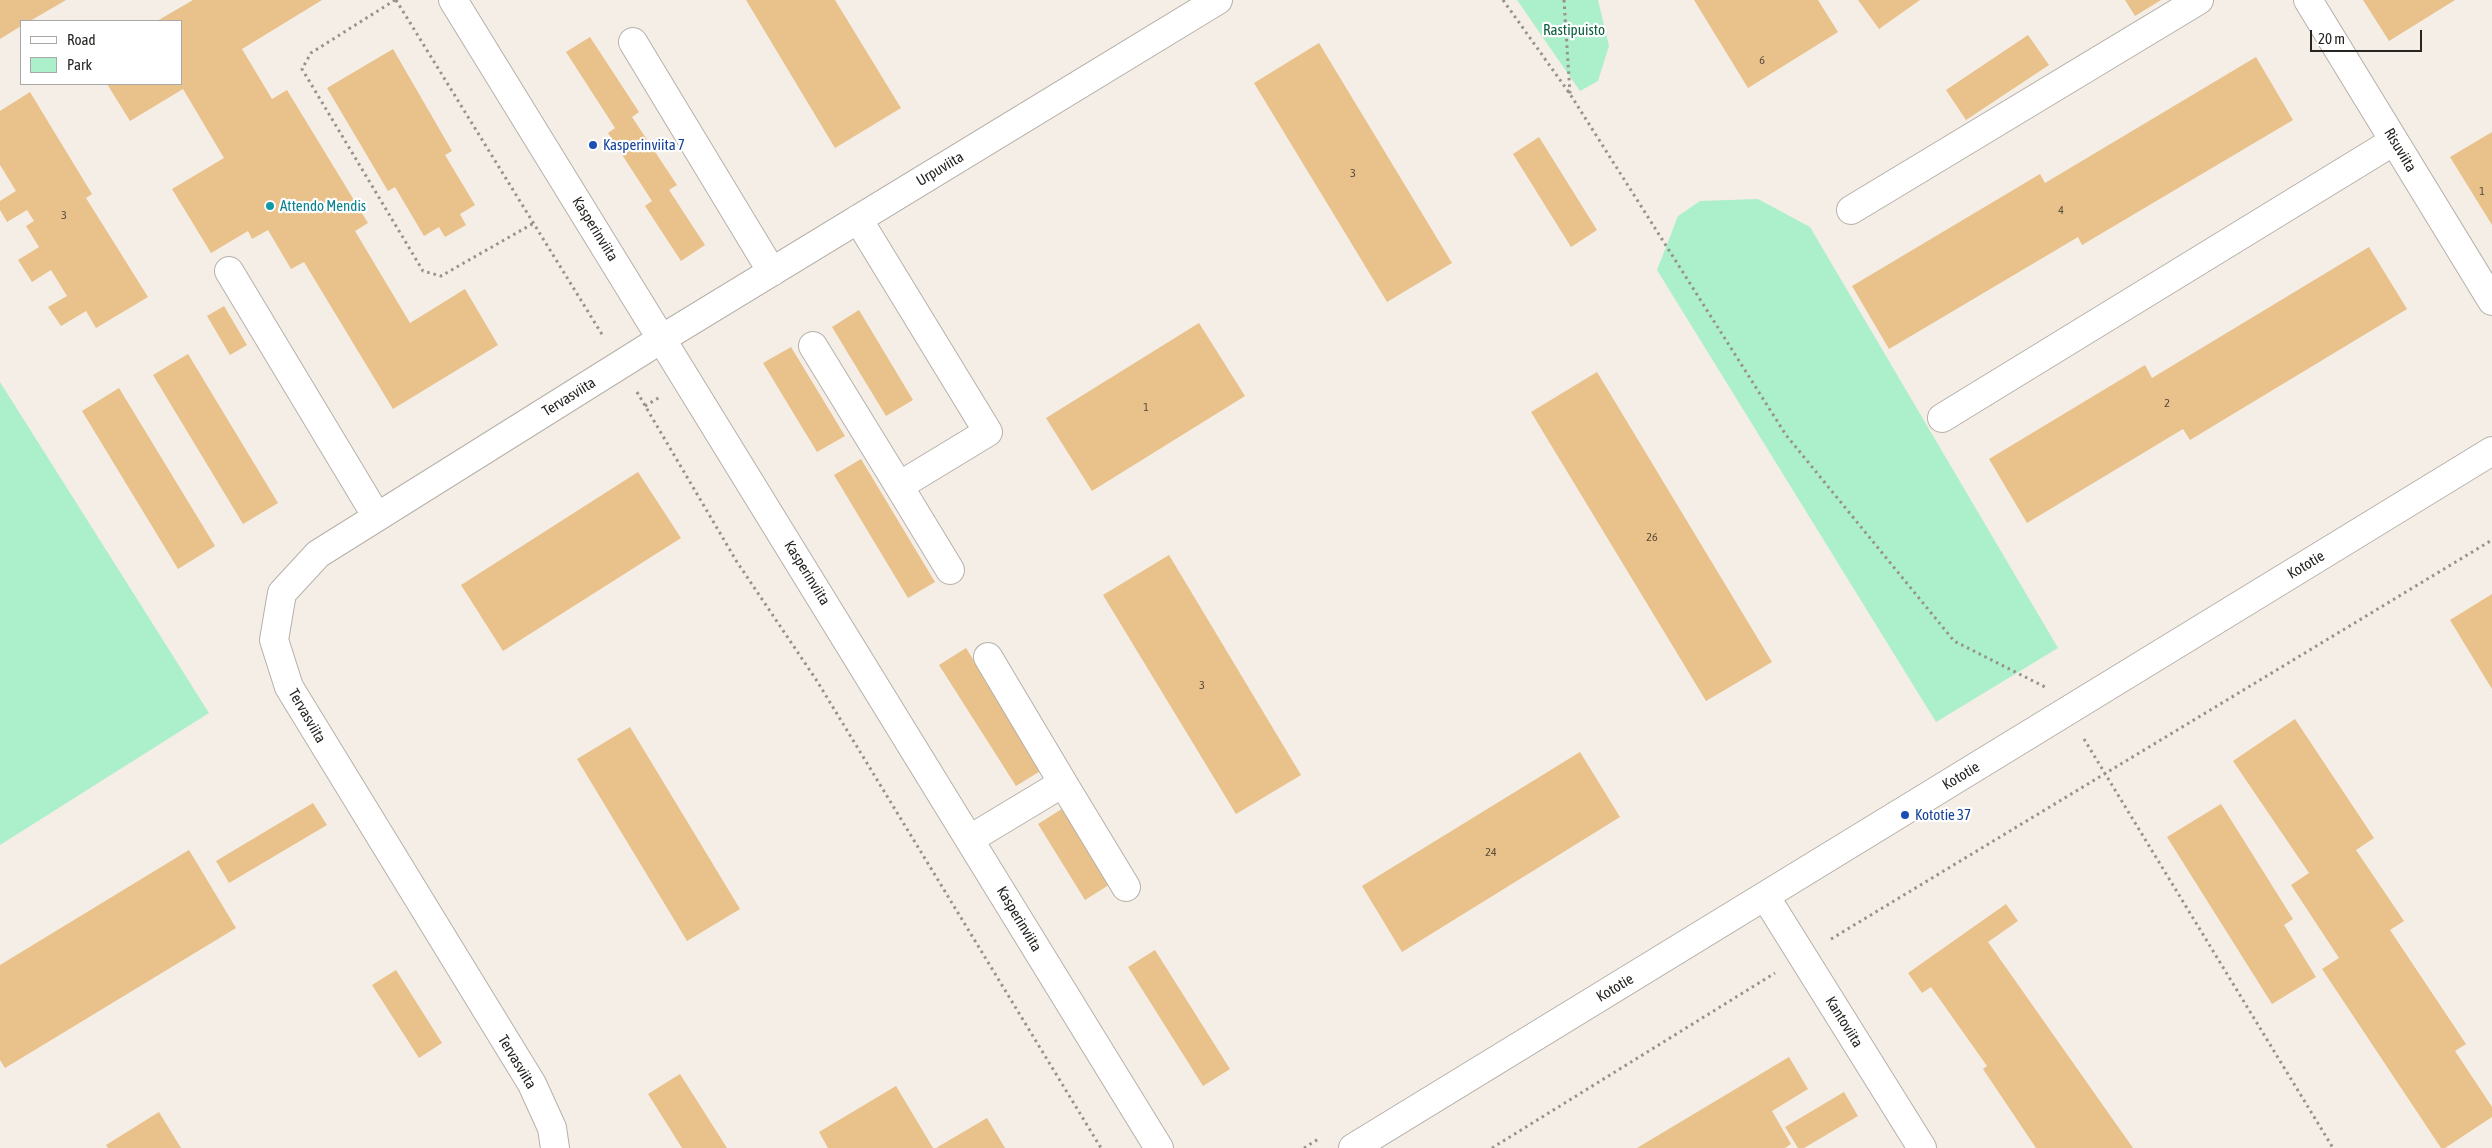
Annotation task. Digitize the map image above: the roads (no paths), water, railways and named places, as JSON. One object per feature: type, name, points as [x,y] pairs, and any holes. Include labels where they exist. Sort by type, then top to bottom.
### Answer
[{"type":"street","name":"Kasperinviita","points":[[453,0],[663,338],[1159,1148]]},
{"type":"street","name":"Urpuviita","points":[[663,338],[1218,0]]},
{"type":"street","points":[[1850,210],[2199,0]]},
{"type":"street","name":"Risuviita","points":[[2308,0],[2492,300]]},
{"type":"street","points":[[633,42],[772,272]]},
{"type":"street","points":[[1942,418],[2394,141]]},
{"type":"street","points":[[858,219],[988,432],[899,486]]},
{"type":"street","points":[[229,271],[377,517]]},
{"type":"street","name":"Tervasviita","points":[[555,1148],[552,1128],[532,1084],[289,687],[274,640],[282,593],[318,554],[663,338]]},
{"type":"street","points":[[813,346],[950,570]]},
{"type":"street","name":"Kototie","points":[[1353,1148],[2492,452]]},
{"type":"street","points":[[988,657],[1126,887]]},
{"type":"street","points":[[970,839],[1064,783]]},
{"type":"street","name":"Kantoviita","points":[[1765,896],[1804,955],[1922,1148]]},
{"type":"place","name":"Kasperinviita 7","points":[[593,145]]},
{"type":"place","name":"Attendo Mendis","points":[[270,206]]},
{"type":"place","name":"Kototie 37","points":[[1905,815]]},
{"type":"park label","name":"Rastipuisto","points":[[1574,30]]}]
